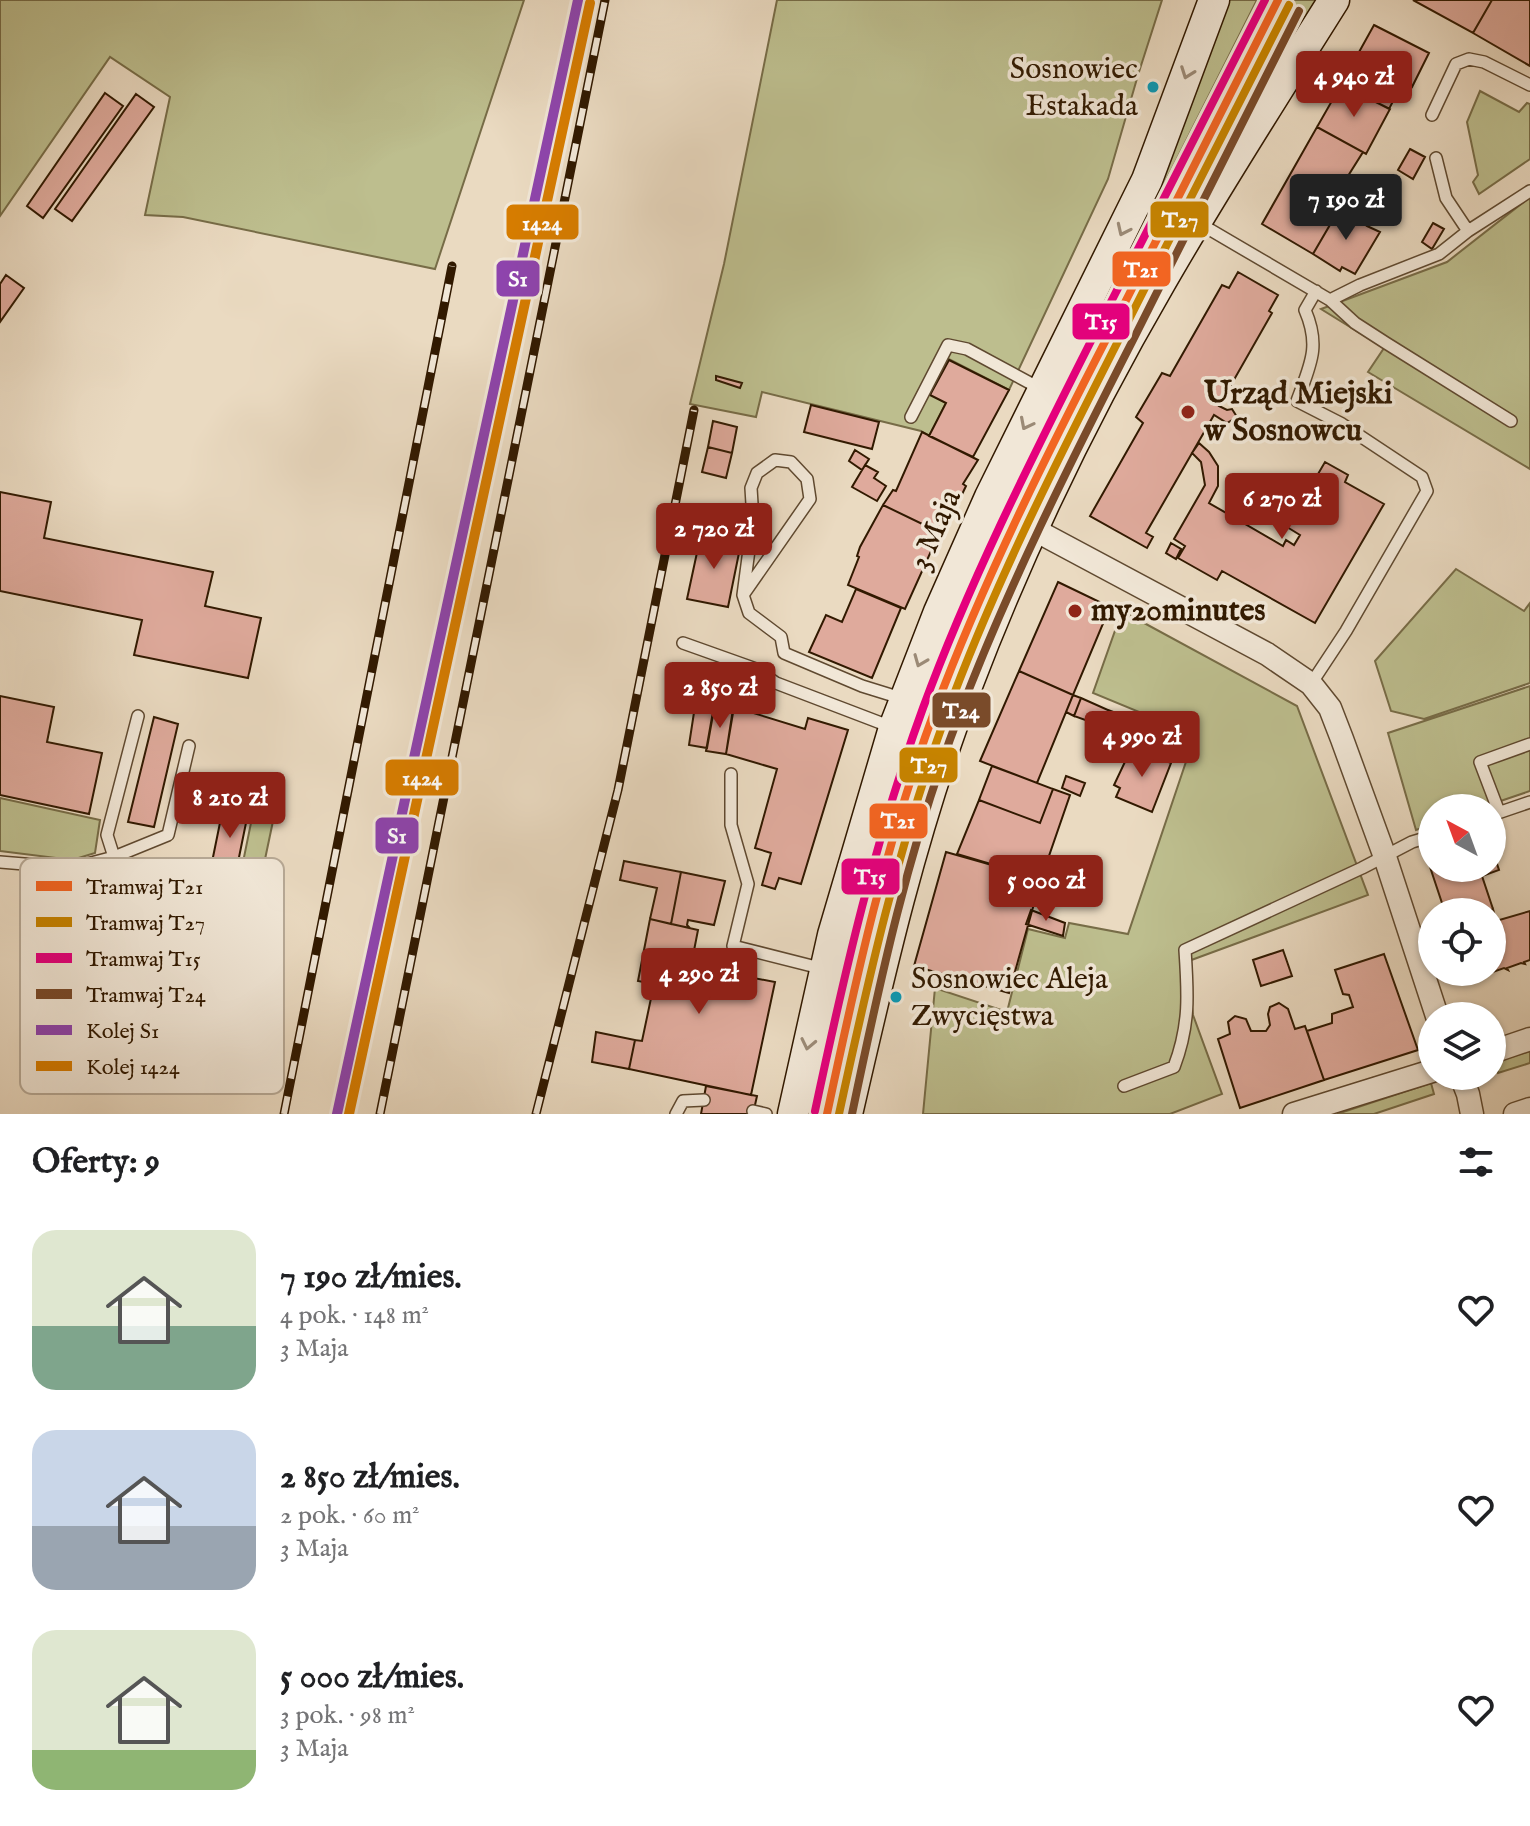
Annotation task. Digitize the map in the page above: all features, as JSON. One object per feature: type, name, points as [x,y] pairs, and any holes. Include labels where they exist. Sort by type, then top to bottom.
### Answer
[{"type":"main road","name":"3 Maja","points":[[793,1114],[824,969],[862,829],[894,728],[939,612],[990,497],[1147,180],[1214,0]]},
{"type":"main road","points":[[847,1114],[910,853],[965,690],[1033,529],[1119,357],[1197,222],[1334,0]]},
{"type":"street","points":[[1033,529],[1267,654],[1311,684],[1330,708],[1385,857],[1432,1002]]},
{"type":"street","points":[[1506,1047],[1530,1039]]},
{"type":"street","points":[[1294,1114],[1418,1075]]},
{"type":"street","points":[[1466,1090],[1472,1114]]},
{"type":"street","points":[[1515,1114],[1530,1109]]},
{"type":"lane","points":[[1432,115],[1456,64],[1469,59],[1484,62],[1530,85]]},
{"type":"lane","points":[[1436,158],[1446,198],[1468,231]]},
{"type":"lane","points":[[1330,300],[1439,254],[1468,231],[1530,191]]},
{"type":"lane","points":[[1197,222],[1316,291],[1355,323],[1511,421]]},
{"type":"lane","points":[[1311,684],[1346,631],[1427,491],[1422,477],[1342,424],[1297,401],[1313,356],[1314,330],[1305,310],[1316,291]]},
{"type":"lane","points":[[911,417],[948,345],[967,349],[1043,390]]},
{"type":"lane","points":[[743,595],[810,499],[807,479],[791,462],[775,460],[757,473],[751,488],[753,520],[743,595],[749,613],[781,637],[784,653],[862,686],[905,700]]},
{"type":"lane","points":[[683,643],[756,669],[776,683],[894,728]]},
{"type":"lane","points":[[114,857],[107,835],[138,716]]},
{"type":"lane","points":[[1490,794],[1480,762],[1530,744]]},
{"type":"lane","points":[[110,858],[168,835],[189,746]]},
{"type":"lane","points":[[731,774],[731,825],[748,884],[733,946],[824,969]]},
{"type":"lane","points":[[1506,810],[1530,802]]},
{"type":"lane","points":[[1124,1086],[1174,1067],[1183,1042],[1189,1002],[1185,950],[1418,842]]},
{"type":"lane","points":[[0,862],[20,864]]},
{"type":"lane","points":[[676,1114],[683,1101],[704,1100]]},
{"type":"lane","points":[[753,1111],[766,1114]]},
{"type":"green space","points":[[0,0],[524,0],[435,269],[183,217],[145,215],[170,97],[110,57],[0,216]]},
{"type":"green space","points":[[777,0],[1162,0],[1108,179],[1009,390],[949,359],[931,394],[946,403],[929,436],[921,431],[762,392],[756,417],[690,404],[724,264]]},
{"type":"green space","points":[[1229,0],[1257,0],[1139,234]]},
{"type":"green space","points":[[1284,0],[1317,0],[1151,263]]},
{"type":"green space","points":[[1480,91],[1519,112],[1527,103],[1530,104],[1530,159],[1479,194],[1473,182],[1478,175],[1467,122]]},
{"type":"green space","points":[[1530,197],[1530,469],[1368,372],[1384,348],[1321,309],[1447,262]]},
{"type":"green space","points":[[1456,569],[1524,611],[1530,603],[1530,683],[1424,719],[1391,711],[1375,661]]},
{"type":"green space","points":[[1122,611],[1297,706],[1368,895],[1186,962],[1193,1015],[1222,1094],[1170,1114],[923,1114],[935,988],[1007,1012],[1028,929],[1065,938],[1069,923],[1128,934],[1195,735],[1093,693]]},
{"type":"green space","points":[[1530,686],[1530,791],[1506,799],[1506,794],[1418,794],[1416,830],[1388,733]]},
{"type":"green space","points":[[265,797],[277,802],[265,858],[244,858],[252,818],[260,818]]},
{"type":"green space","points":[[0,798],[100,820],[95,853],[79,858],[56,858],[0,851]]},
{"type":"green space","points":[[1530,1051],[1530,1063],[1506,1070],[1506,1059]]},
{"type":"green space","points":[[1418,1087],[1418,1090],[1433,1090],[1434,1094],[1374,1114],[1337,1114]]},
{"type":"building","points":[[1413,0],[1492,0],[1473,33]]},
{"type":"building","points":[[1492,0],[1530,0],[1530,66],[1473,33]]},
{"type":"building","points":[[1374,25],[1429,53],[1412,87],[1403,82],[1389,109],[1345,86],[1343,81]]},
{"type":"building","points":[[1341,85],[1390,109],[1366,154],[1317,127]]},
{"type":"building","points":[[105,93],[123,106],[43,218],[27,206]]},
{"type":"building","points":[[136,94],[154,107],[72,221],[55,209]]},
{"type":"building","points":[[1317,127],[1363,152],[1331,203],[1331,207],[1338,211],[1313,254],[1262,224]]},
{"type":"building","points":[[1410,149],[1425,157],[1413,179],[1398,170]]},
{"type":"building","points":[[1341,206],[1380,232],[1355,274],[1342,267],[1340,271],[1313,254]]},
{"type":"building","points":[[1433,223],[1444,229],[1432,249],[1422,242]]},
{"type":"building","name":"Urząd Miejski w Sosnowcu","points":[[1238,272],[1278,295],[1269,311],[1272,313],[1219,406],[1232,409],[1237,417],[1227,423],[1214,415],[1146,533],[1153,537],[1147,548],[1090,516],[1143,423],[1136,417],[1162,373],[1170,376],[1222,285],[1229,288]]},
{"type":"building","points":[[6,275],[24,288],[0,322],[0,284]]},
{"type":"building","points":[[949,360],[1009,390],[973,457],[929,436],[946,403],[930,395]]},
{"type":"building","points":[[716,376],[742,383],[740,388],[716,380]]},
{"type":"building","points":[[811,405],[879,422],[872,449],[804,432]]},
{"type":"building","points":[[713,421],[737,427],[732,453],[708,447]]},
{"type":"building","points":[[922,432],[978,460],[963,484],[966,486],[943,534],[883,505],[893,490],[896,491]]},
{"type":"building","points":[[1199,443],[1218,466],[1218,486],[1209,503],[1283,546],[1286,540],[1294,545],[1300,535],[1287,527],[1325,462],[1348,475],[1345,482],[1384,504],[1315,623],[1222,571],[1217,580],[1178,558],[1185,546],[1174,539],[1205,485],[1201,462],[1192,453]]},
{"type":"building","points":[[708,447],[732,453],[726,478],[702,472]]},
{"type":"building","points":[[855,450],[869,459],[862,470],[849,461]]},
{"type":"building","points":[[865,465],[878,472],[874,478],[886,486],[877,501],[852,487]]},
{"type":"building","points":[[0,492],[51,502],[44,538],[213,572],[205,606],[261,618],[248,678],[134,655],[142,620],[0,591]]},
{"type":"building","points":[[883,505],[943,534],[935,550],[932,549],[905,609],[848,585],[860,547]]},
{"type":"building","points":[[701,534],[741,543],[728,607],[687,599]]},
{"type":"building","points":[[1171,543],[1181,549],[1176,559],[1166,553]]},
{"type":"building","points":[[1058,582],[1110,607],[1073,695],[1019,671]]},
{"type":"building","points":[[856,589],[901,608],[872,678],[809,652],[826,615],[842,622]]},
{"type":"building","points":[[1019,671],[1073,695],[1037,783],[980,761]]},
{"type":"building","points":[[1073,695],[1081,698],[1074,716],[1066,712]]},
{"type":"building","points":[[0,696],[54,707],[47,742],[102,753],[89,814],[0,795]]},
{"type":"building","points":[[1081,698],[1108,710],[1102,726],[1074,716]]},
{"type":"building","points":[[695,706],[714,709],[707,748],[689,745]]},
{"type":"building","points":[[714,706],[733,709],[726,754],[706,751]]},
{"type":"building","points":[[734,707],[805,729],[808,718],[848,730],[801,884],[779,878],[775,889],[762,885],[771,853],[755,848],[777,769],[726,754]]},
{"type":"building","points":[[1108,710],[1127,717],[1121,734],[1102,726]]},
{"type":"building","points":[[154,717],[178,724],[154,827],[128,822]]},
{"type":"building","points":[[1132,747],[1171,763],[1152,812],[1116,797],[1120,788],[1114,785]]},
{"type":"building","points":[[992,766],[1053,789],[1040,823],[979,800]]},
{"type":"building","points":[[1066,776],[1085,783],[1080,796],[1062,788]]},
{"type":"building","points":[[1053,789],[1070,795],[1041,879],[957,854],[979,800],[1040,823]]},
{"type":"building","points":[[223,808],[248,813],[239,858],[213,858]]},
{"type":"building","points":[[946,852],[1041,879],[1009,993],[914,966]]},
{"type":"building","points":[[624,861],[681,872],[671,924],[650,919],[657,888],[620,880]]},
{"type":"building","points":[[681,872],[725,881],[714,925],[688,920],[690,928],[671,924]]},
{"type":"building","points":[[1435,882],[1484,882],[1489,898],[1440,898]]},
{"type":"building","points":[[1031,910],[1065,923],[1063,936],[1026,924]]},
{"type":"building","points":[[1530,911],[1530,960],[1508,970],[1506,918]]},
{"type":"building","points":[[650,919],[698,930],[691,966],[775,982],[751,1095],[629,1069],[635,1040],[642,1041],[654,984],[638,981]]},
{"type":"building","points":[[1283,950],[1292,976],[1261,986],[1253,960]]},
{"type":"building","points":[[1384,954],[1418,1050],[1324,1080],[1307,1031],[1332,1023],[1332,1014],[1353,1007],[1349,995],[1343,994],[1335,970]]},
{"type":"building","points":[[1279,1003],[1288,1009],[1295,1029],[1305,1026],[1324,1080],[1240,1108],[1218,1039],[1230,1034],[1228,1022],[1235,1016],[1246,1019],[1251,1031],[1266,1031],[1270,1025],[1270,1007]]},
{"type":"building","points":[[596,1032],[635,1040],[629,1069],[592,1062]]},
{"type":"building","points":[[706,1086],[757,1096],[753,1114],[701,1114]]},
{"type":"railway","points":[[380,1114],[605,0]]},
{"type":"railway","points":[[284,1114],[452,266]]},
{"type":"railway","points":[[536,1114],[618,790],[694,410]]},
{"type":"tram line","name":"T15","points":[[815,1111],[875,857],[906,757],[941,661],[1022,479],[1265,0]]},
{"type":"tram line","name":"T21","points":[[827,1114],[887,860],[917,759],[954,661],[1040,470],[1278,0]]},
{"type":"tram line","name":"T27","points":[[839,1114],[898,865],[928,767],[963,672],[1042,493],[1289,5]]},
{"type":"tram line","name":"T24","points":[[852,1114],[910,864],[941,766],[977,669],[1063,479],[1299,11]]},
{"type":"rail line","name":"S1","points":[[337,1114],[578,0]]},
{"type":"rail line","name":"1424","points":[[349,1114],[590,3]]},
{"type":"place","name":"Sosnowiec Estakada","points":[[1153,87]]},
{"type":"place","name":"Urząd Miejski w Sosnowcu","points":[[1188,412]]},
{"type":"place","name":"my20minutes","points":[[1075,611]]},
{"type":"place","name":"Sosnowiec Aleja Zwycięstwa","points":[[896,997]]}]
